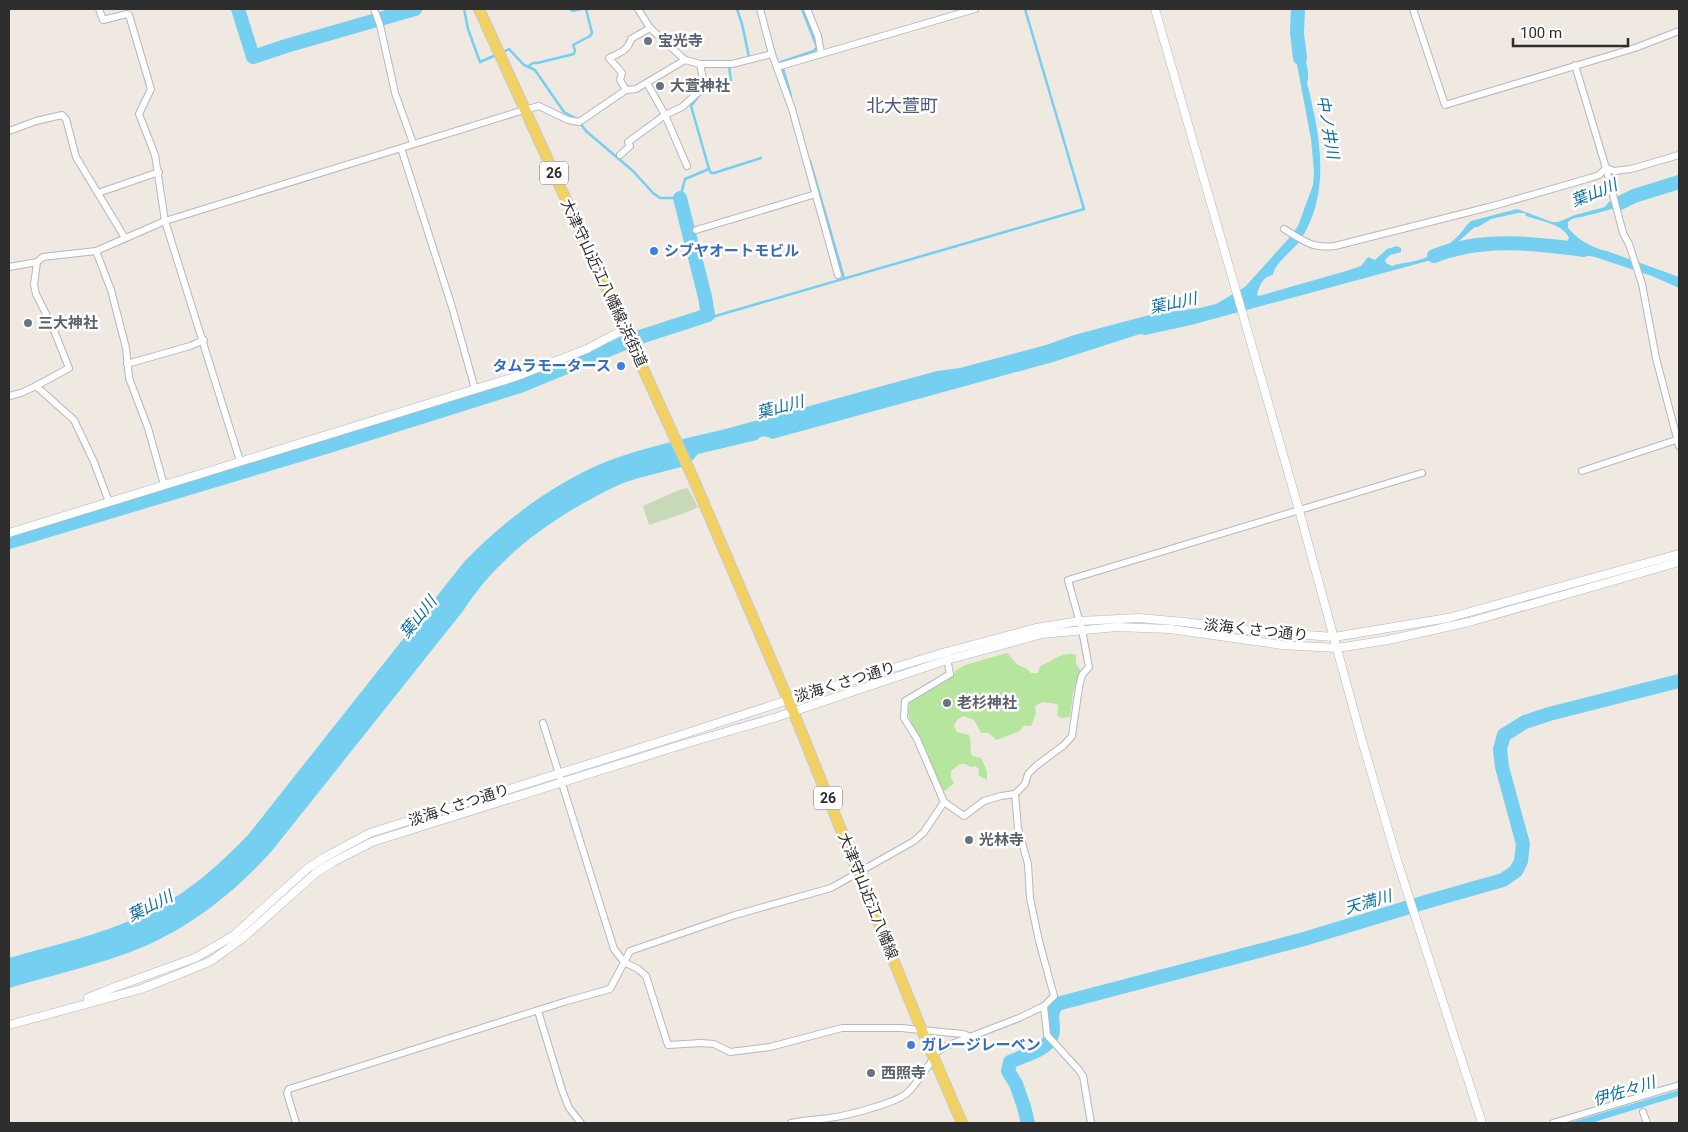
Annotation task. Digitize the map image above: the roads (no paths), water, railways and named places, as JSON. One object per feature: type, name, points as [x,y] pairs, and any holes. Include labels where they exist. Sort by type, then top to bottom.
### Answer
[{"type":"main road","name":"大津守山近江八幡線;浜街道","points":[[479,9],[691,475]]},
{"type":"main road","name":"大津守山近江八幡線","points":[[691,475],[793,711],[922,1030],[962,1123]]},
{"type":"street","points":[[99,9],[102,20],[129,15],[151,90],[139,114],[155,155],[166,220],[240,461]]},
{"type":"street","points":[[374,9],[380,25],[395,93],[413,143]]},
{"type":"street","points":[[638,9],[650,28],[685,60],[700,64],[732,64],[772,54]]},
{"type":"street","points":[[760,9],[772,54],[780,66],[838,275]]},
{"type":"street","points":[[807,9],[818,36],[821,53]]},
{"type":"street","points":[[780,66],[975,9]]},
{"type":"street","points":[[1155,9],[1299,510],[1363,744],[1412,910],[1482,1123]]},
{"type":"street","points":[[1413,9],[1444,105],[1635,48],[1679,31]]},
{"type":"street","points":[[626,90],[620,80],[622,73],[609,58],[626,49],[631,39],[650,28]]},
{"type":"street","points":[[9,267],[37,262],[44,257],[96,251],[166,220],[524,110],[540,106],[568,120],[578,122],[626,90],[636,89],[685,60]]},
{"type":"street","points":[[620,155],[630,146],[628,142],[665,115],[682,107],[702,89],[704,84],[700,64]]},
{"type":"street","points":[[1575,65],[1606,168],[1623,233],[1630,247],[1642,284],[1656,358],[1679,441],[1582,471]]},
{"type":"street","points":[[647,83],[665,115],[687,166]]},
{"type":"street","points":[[9,131],[36,121],[62,115],[69,127],[76,157],[125,238]]},
{"type":"street","points":[[401,148],[441,271],[475,389]]},
{"type":"street","points":[[1606,168],[1614,171],[1631,168],[1679,154]]},
{"type":"street","points":[[1284,229],[1306,243],[1321,247],[1335,246],[1493,206],[1599,175],[1606,168]]},
{"type":"street","points":[[98,193],[159,172]]},
{"type":"street","points":[[696,230],[816,194]]},
{"type":"street","points":[[96,251],[111,290],[126,348],[129,378],[148,428],[164,485]]},
{"type":"street","points":[[9,396],[36,386],[69,368],[53,328],[36,294],[34,286],[37,262]]},
{"type":"street","points":[[9,533],[514,377],[587,349],[629,337]]},
{"type":"street","points":[[127,364],[190,346],[204,340]]},
{"type":"street","points":[[36,386],[74,420],[94,462],[109,502]]},
{"type":"street","points":[[946,652],[950,674],[906,701],[904,718],[917,738],[944,802],[964,816],[984,801],[1015,794],[1025,784],[1028,774],[1064,745],[1072,736],[1079,687],[1082,675],[1089,667],[1080,621],[1068,580],[1422,473]]},
{"type":"street","name":"淡海くさつ通り","points":[[66,1008],[115,986],[195,958],[233,936],[308,868],[370,833],[788,700],[946,652],[1036,628],[1080,621],[1139,618],[1254,631],[1334,637],[1448,618],[1679,554]]},
{"type":"street","name":"淡海くさつ通り","points":[[9,1025],[141,988],[211,961],[243,938],[317,872],[335,860],[372,842],[793,711],[947,660],[1042,634],[1117,627],[1170,629],[1282,645],[1337,648],[1388,640],[1469,622],[1679,562]]},
{"type":"street","points":[[543,723],[614,950],[624,962],[638,969],[646,976],[668,1045],[701,1042],[714,1044],[730,1052],[770,1047],[842,1028],[922,1030],[963,1034],[971,1037]]},
{"type":"street","points":[[790,1123],[850,1114],[883,1104],[906,1094],[934,1056],[949,1045],[1019,1018],[1044,1006],[1054,996],[1030,898],[1028,864],[1018,828],[1015,794]]},
{"type":"street","points":[[296,1123],[287,1093],[288,1089],[610,989],[630,951],[735,915],[831,888],[914,841],[924,832],[944,802]]},
{"type":"street","points":[[1044,1006],[1048,1037],[1083,1076],[1091,1123]]},
{"type":"street","points":[[538,1011],[562,1090],[569,1108],[581,1123]]},
{"type":"street","points":[[1553,1123],[1679,1085]]},
{"type":"street","points":[[1643,1112],[1647,1123]]},
{"type":"water","points":[[1290,27],[1304,54],[1308,69],[1307,84],[1320,150],[1320,182],[1314,213],[1307,228],[1299,242],[1276,266],[1273,275],[1267,277],[1262,282],[1257,295],[1259,296],[1361,266],[1368,257],[1375,260],[1387,249],[1397,246],[1401,248],[1401,252],[1390,255],[1385,260],[1386,263],[1392,266],[1420,260],[1447,245],[1471,221],[1517,209],[1552,222],[1558,222],[1605,207],[1611,200],[1636,193],[1626,203],[1617,207],[1572,219],[1568,222],[1568,228],[1591,246],[1679,277],[1679,288],[1652,276],[1595,257],[1568,252],[1567,242],[1569,238],[1562,229],[1526,216],[1525,213],[1518,213],[1491,219],[1475,227],[1451,248],[1447,255],[1424,262],[1191,325],[1145,335],[1140,334],[1053,362],[776,438],[762,437],[757,440],[698,454],[689,464],[619,485],[558,518],[527,541],[499,566],[271,852],[221,899],[184,925],[144,947],[94,964],[9,988],[9,958],[83,937],[138,917],[180,894],[227,856],[248,835],[464,562],[494,533],[526,507],[561,484],[598,465],[650,447],[740,425],[937,371],[960,368],[1153,314],[1216,304],[1245,287],[1298,226],[1313,185],[1314,171],[1311,139]]},
{"type":"water","points":[[1679,1090],[1679,1096],[1591,1123],[1568,1123]]},
{"type":"waterway","points":[[238,9],[253,57],[415,9]]},
{"type":"waterway","points":[[464,9],[468,29],[480,62],[498,54]]},
{"type":"waterway","points":[[569,9],[573,11],[582,9]]},
{"type":"waterway","points":[[529,66],[533,63],[574,54],[573,45],[592,33],[586,9]]},
{"type":"waterway","points":[[737,9],[749,57]]},
{"type":"waterway","points":[[791,96],[781,62],[814,51],[817,47],[802,9]]},
{"type":"waterway","points":[[708,315],[712,317],[1084,209],[1025,9]]},
{"type":"waterway","name":"中ノ井川","points":[[1298,9],[1297,33],[1300,58]]},
{"type":"waterway","points":[[503,52],[509,49],[524,65],[535,70],[564,112],[577,119],[586,131],[633,171],[660,198],[680,198],[685,179],[709,169],[711,173],[714,173],[761,158]]},
{"type":"waterway","points":[[704,90],[731,81],[729,66]]},
{"type":"waterway","points":[[700,94],[691,106],[709,169]]},
{"type":"waterway","points":[[810,161],[844,278]]},
{"type":"waterway","name":"葉山川","points":[[1620,203],[1634,196],[1679,182]]},
{"type":"waterway","points":[[9,542],[329,446],[520,386],[637,338],[708,315],[680,198]]},
{"type":"waterway","name":"葉山川","points":[[1434,256],[1470,246],[1508,243],[1583,249]]},
{"type":"waterway","name":"天満川","points":[[1028,1123],[1016,1084],[1008,1071],[1010,1062],[1038,1050],[1049,1041],[1052,1035],[1053,1012],[1057,1004],[1304,939],[1503,880],[1516,871],[1521,861],[1523,844],[1502,767],[1500,749],[1504,735],[1525,722],[1549,714],[1679,681]]},
{"type":"place","name":"宝光寺","points":[[648,41]]},
{"type":"place","name":"大萱神社","points":[[660,86]]},
{"type":"place","name":"シブヤオートモビル","points":[[654,251]]},
{"type":"place","name":"三大神社","points":[[28,323]]},
{"type":"place","name":"タムラモータース","points":[[621,366]]},
{"type":"place","name":"老杉神社","points":[[947,703]]},
{"type":"place","name":"光林寺","points":[[969,840]]},
{"type":"place","name":"ガレージレーベン","points":[[911,1045]]},
{"type":"place","name":"西照寺","points":[[871,1073]]},
{"type":"district","name":"北大萱町","points":[[902,105]]},
{"type":"water label","name":"伊佐々川","points":[[1624,1091]]}]
